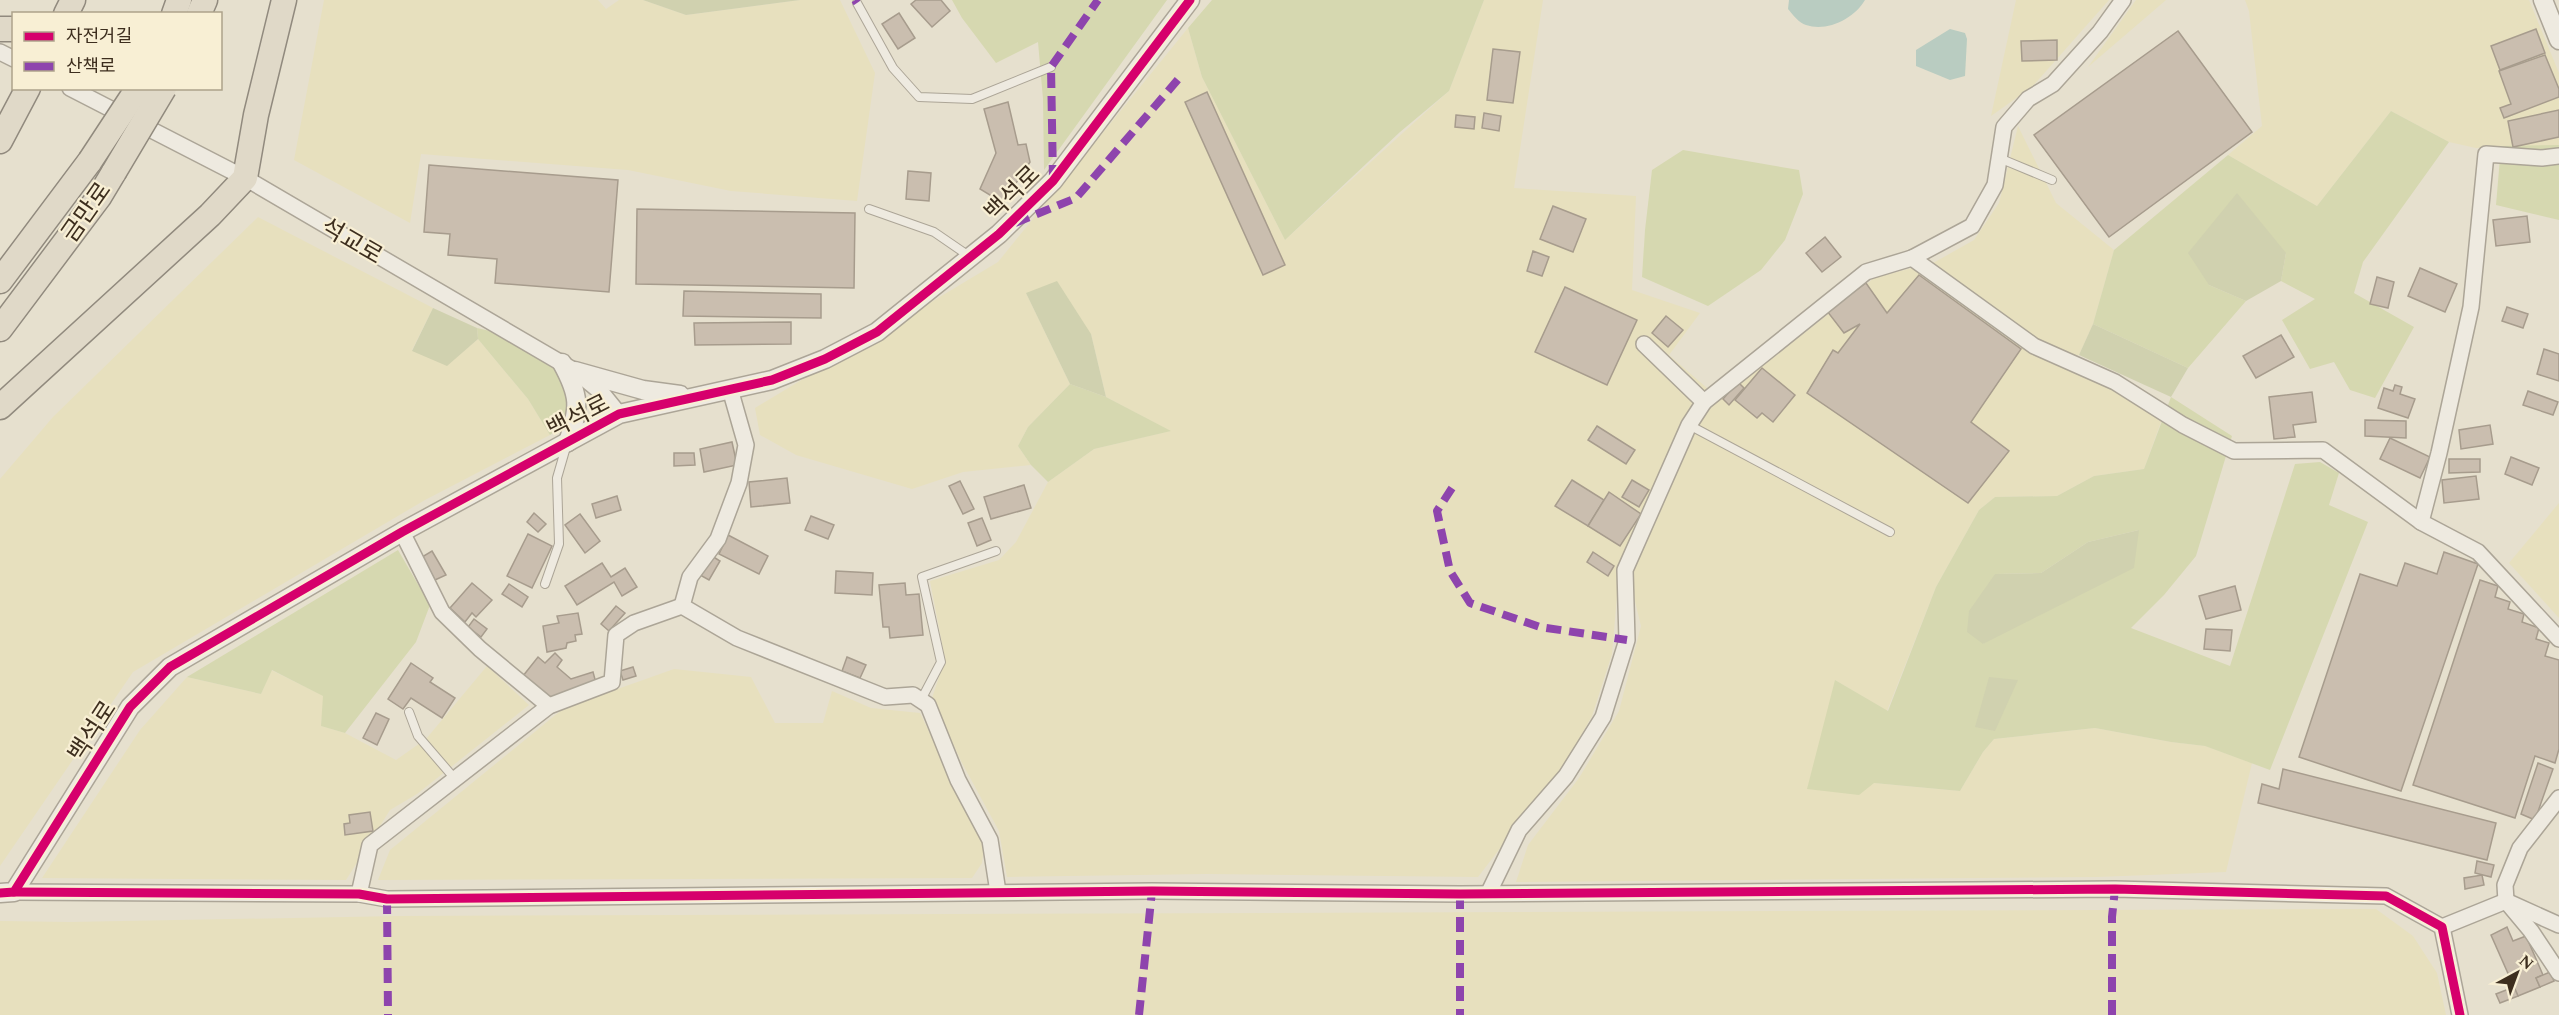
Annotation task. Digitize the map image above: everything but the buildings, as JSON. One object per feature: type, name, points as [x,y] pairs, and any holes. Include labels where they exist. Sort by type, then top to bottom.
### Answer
[{"type":"highway","points":[[0,406],[210,215],[245,178],[256,115],[284,0]]},
{"type":"highway","points":[[0,140],[27,90]]},
{"type":"highway","name":"금만로","points":[[0,281],[90,161],[137,90]]},
{"type":"highway","name":"금만로","points":[[0,329],[99,196],[163,90]]},
{"type":"street","name":"백석로","points":[[7,892],[130,707],[170,666],[402,532],[619,414],[772,380],[825,359],[877,332],[999,234],[1053,181],[1190,0]]},
{"type":"street","points":[[1489,892],[1519,830],[1566,776],[1603,717],[1627,640],[1625,570],[1689,425],[1704,402],[1866,272],[1912,258],[1972,226],[1995,185],[2004,127],[2028,99],[2053,84],[2100,32],[2123,0]]},
{"type":"street","points":[[2543,0],[2559,40]]},
{"type":"street","name":"석교로","points":[[74,90],[245,178],[569,367],[602,393],[619,414]]},
{"type":"street","points":[[2421,522],[2439,453],[2471,307],[2486,154],[2542,158],[2559,156]]},
{"type":"street","points":[[1912,258],[2034,346],[2115,382],[2183,424],[2234,451],[2323,450],[2421,522],[2478,552],[2559,639]]},
{"type":"street","points":[[1644,344],[1704,402]]},
{"type":"street","points":[[569,367],[651,392],[696,397]]},
{"type":"street","points":[[568,442],[578,407],[569,367]]},
{"type":"street","points":[[682,606],[690,577],[718,539],[739,483],[746,445],[730,389]]},
{"type":"street","points":[[402,532],[442,612],[480,649],[549,706]]},
{"type":"street","points":[[359,894],[370,845],[549,706],[612,682],[616,635],[634,622],[682,606],[737,638],[885,697],[913,695],[928,705],[958,780],[990,840],[998,892]]},
{"type":"street","points":[[2559,798],[2520,848],[2505,885],[2506,901],[2531,931],[2559,973]]},
{"type":"street","points":[[7,892],[359,894],[387,899],[1164,891],[1460,894],[1489,892],[2115,890],[2386,896],[2442,927],[2460,1015]]},
{"type":"street","points":[[2442,927],[2506,901],[2559,925]]},
{"type":"lane","points":[[857,3],[893,68],[919,97],[972,99],[1051,67]]},
{"type":"lane","points":[[1999,159],[2052,180]]},
{"type":"lane","points":[[869,209],[934,232],[971,257]]},
{"type":"lane","points":[[1689,425],[1890,532]]},
{"type":"lane","points":[[545,584],[559,544],[557,478],[568,442]]},
{"type":"lane","points":[[921,700],[941,662],[922,577],[996,551]]},
{"type":"lane","points":[[409,712],[418,736],[455,780]]},
{"type":"shaded area","points":[[324,0],[598,0],[606,9],[619,0],[643,0],[686,15],[800,0],[840,0],[875,73],[857,201],[731,191],[628,170],[421,154],[410,223],[294,160]]},
{"type":"shaded area","points":[[1484,0],[1543,0],[1514,188],[1636,196],[1632,290],[1700,313],[1669,355],[1707,388],[1712,406],[1874,278],[1935,262],[1974,240],[1999,203],[2018,126],[2056,203],[2114,250],[2093,324],[2079,355],[2050,363],[2117,388],[2162,419],[2144,469],[2094,476],[2057,496],[1995,497],[1979,510],[1936,587],[1887,711],[1835,680],[1874,783],[1960,791],[1983,752],[1994,739],[2095,728],[2205,746],[2252,763],[2226,872],[2097,877],[1516,882],[1528,845],[1579,778],[1619,711],[1641,626],[1633,593],[1618,585],[1612,654],[1592,716],[1567,761],[1478,877],[1207,874],[1007,877],[999,831],[961,761],[932,698],[945,659],[930,581],[999,560],[1016,542],[1048,482],[1094,449],[1170,431],[1106,397],[1091,334],[1026,293],[1070,384],[1028,427],[1018,446],[1031,465],[963,472],[912,489],[796,455],[760,435],[755,408],[998,262],[1188,28],[1202,77],[1285,240],[1449,91]]},
{"type":"shaded area","points":[[1789,0],[1865,0],[1847,18],[1831,25],[1814,27],[1799,21],[1788,9]]},
{"type":"shaded area","points":[[2016,0],[2109,0],[2032,87],[1991,116]]},
{"type":"shaded area","points":[[2136,0],[2166,0],[2088,67]]},
{"type":"shaded area","points":[[2245,0],[2529,0],[2559,73],[2559,146],[2476,148],[2449,142],[2391,111],[2317,206],[2228,155],[2262,126],[2249,11]]},
{"type":"shaded area","points":[[1950,29],[1965,33],[1967,39],[1965,76],[1950,80],[1916,66],[1916,50]]},
{"type":"shaded area","points":[[258,217],[433,308],[412,350],[447,365],[478,339],[528,399],[550,435],[425,500],[133,672],[0,866],[0,479],[53,417]]},
{"type":"shaded area","points":[[2559,503],[2559,618],[2509,563]]},
{"type":"shaded area","points":[[487,666],[529,705],[417,794],[390,810],[346,880],[42,878],[140,730],[187,677],[261,694],[271,670],[324,696],[321,726],[345,733],[396,760],[426,739]]},
{"type":"shaded area","points":[[674,669],[751,677],[775,723],[823,723],[832,691],[871,708],[920,713],[984,845],[982,863],[972,878],[378,880],[390,850],[564,708]]},
{"type":"shaded area","points":[[2376,909],[2413,936],[2437,973],[2446,1015],[0,1015],[0,921],[69,922],[399,916]]},
{"type":"green space","points":[[643,0],[800,0],[686,15]]},
{"type":"green space","points":[[952,0],[1167,0],[1044,170],[1043,99],[1038,42],[996,63],[962,18]]},
{"type":"green space","points":[[1212,0],[1484,0],[1449,91],[1400,132],[1285,240],[1202,77],[1188,28]]},
{"type":"green space","points":[[2391,111],[2449,142],[2363,262],[2354,293],[2414,327],[2375,398],[2350,390],[2334,362],[2310,369],[2282,320],[2315,299],[2281,281],[2286,253],[2209,285],[2246,301],[2188,368],[2093,324],[2114,250],[2228,155],[2317,206]]},
{"type":"green space","points":[[2559,145],[2559,220],[2496,205],[2501,146]]},
{"type":"green space","points":[[1683,150],[1799,170],[1803,194],[1785,240],[1761,270],[1708,306],[1642,277],[1652,170]]},
{"type":"green space","points":[[2237,193],[2286,253],[2281,281],[2246,301],[2209,285],[2188,253]]},
{"type":"green space","points":[[1057,281],[1091,334],[1106,397],[1070,384],[1026,293]]},
{"type":"green space","points":[[433,308],[477,328],[478,339],[447,366],[412,351]]},
{"type":"green space","points":[[2093,324],[2188,368],[2171,397],[2079,355]]},
{"type":"green space","points":[[477,328],[490,331],[557,366],[570,404],[566,420],[550,435],[528,399],[478,339]]},
{"type":"green space","points":[[1070,384],[1106,397],[1171,431],[1094,449],[1048,482],[1031,465],[1018,446],[1028,427]]},
{"type":"green space","points":[[2171,397],[2232,436],[2196,556],[2164,595],[2131,628],[2230,666],[2295,464],[2320,462],[2339,473],[2329,505],[2368,522],[2270,770],[2205,746],[2095,728],[1994,739],[1983,752],[1960,791],[1874,783],[1859,795],[1807,789],[1835,680],[1888,711],[1936,587],[1979,510],[1995,497],[2057,496],[2094,476],[2144,469]],"holes":[[[2139,530],[1983,644],[1995,574],[2041,573],[2088,542]]]},
{"type":"green space","points":[[2139,530],[2134,568],[1983,644],[1967,632],[1969,611],[1995,574],[2041,573],[2088,542]]},
{"type":"green space","points":[[398,550],[430,605],[416,642],[345,733],[321,726],[323,696],[272,670],[261,694],[187,677]]},
{"type":"green space","points":[[1989,677],[2018,680],[1995,731],[1975,727]]},
{"type":"marked path","points":[[1053,180],[1051,67],[1098,0]]},
{"type":"marked path","points":[[1015,223],[1076,198],[1181,76]]},
{"type":"marked path","points":[[1452,488],[1437,511],[1450,571],[1470,603],[1540,627],[1627,640]]},
{"type":"marked path","points":[[2112,1015],[2112,917],[2115,889]]},
{"type":"marked path","points":[[1139,1015],[1152,891]]},
{"type":"marked path","points":[[1460,894],[1460,1015]]},
{"type":"marked path","points":[[387,899],[388,1015]]},
{"type":"cycle path","points":[[0,893],[14,892],[130,707],[170,667],[402,532],[619,414],[772,380],[825,359],[877,332],[999,234],[1053,181],[1190,0]]},
{"type":"cycle path","points":[[14,892],[359,894],[387,899],[1152,891],[1460,894],[2115,889],[2386,896],[2442,927],[2460,1015]]}]
